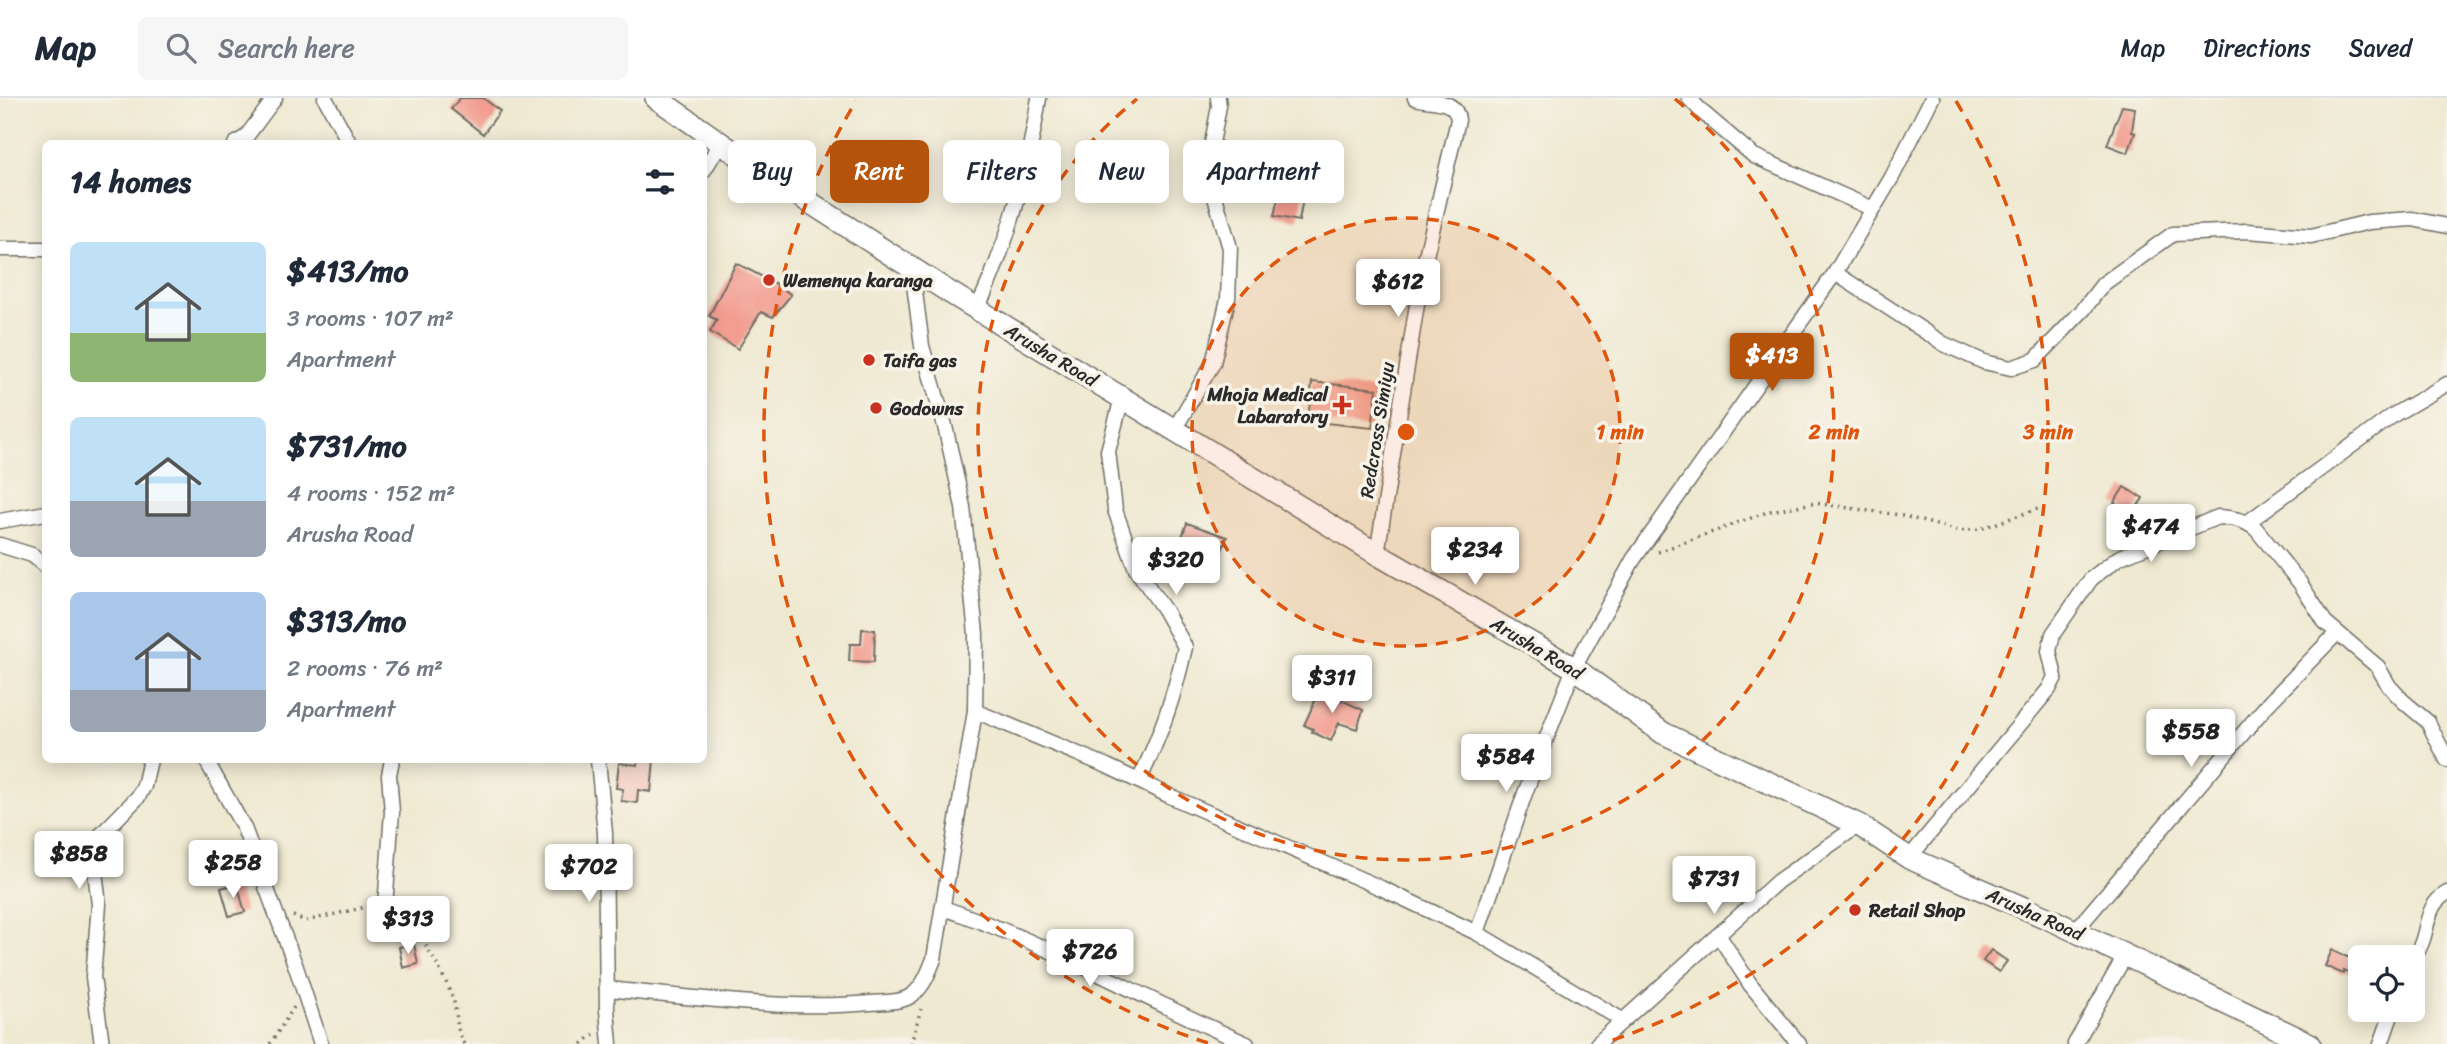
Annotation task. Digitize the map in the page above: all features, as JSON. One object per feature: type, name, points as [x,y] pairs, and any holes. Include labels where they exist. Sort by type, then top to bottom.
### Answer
[{"type":"main road","name":"Arusha Road","points":[[656,98],[720,144],[912,269],[1377,554],[1574,668],[1663,733],[1859,825],[1909,858],[2075,931],[2310,1044]]},
{"type":"street","points":[[242,140],[275,98]]},
{"type":"street","points":[[325,98],[347,140]]},
{"type":"street","points":[[977,309],[1015,205],[1039,98]]},
{"type":"street","points":[[1174,430],[1213,363],[1228,299],[1230,248],[1207,170],[1219,106],[1218,98]]},
{"type":"street","name":"Redcross Simiyu","points":[[1377,554],[1422,273],[1458,120],[1457,112],[1446,103],[1415,98]]},
{"type":"street","points":[[1477,933],[1524,793],[1574,668],[1633,561],[1835,273],[1892,177],[1932,98]]},
{"type":"street","points":[[1690,100],[1754,156],[1873,209]]},
{"type":"street","points":[[707,165],[720,144]]},
{"type":"street","points":[[1835,273],[1944,344],[1984,362],[2011,368],[2035,360],[2083,310],[2103,284],[2173,234],[2247,231],[2311,236],[2369,222],[2412,219],[2447,226]]},
{"type":"street","points":[[0,249],[42,249]]},
{"type":"street","points":[[607,989],[736,1000],[855,1004],[906,998],[926,979],[934,959],[975,710],[976,634],[963,507],[945,426],[922,346],[912,269]]},
{"type":"street","points":[[2248,522],[2395,414],[2447,384]]},
{"type":"street","points":[[1122,398],[1108,451],[1115,510],[1136,569],[1165,611],[1185,647],[1177,688],[1165,725],[1139,781]]},
{"type":"street","points":[[0,521],[42,514]]},
{"type":"street","points":[[1909,858],[2049,689],[2055,677],[2049,651],[2053,634],[2091,579],[2118,558],[2218,517],[2234,517],[2248,522],[2256,529],[2300,583],[2325,622],[2367,657],[2403,701],[2428,722],[2447,760]]},
{"type":"street","points":[[0,545],[32,555],[42,563]]},
{"type":"street","points":[[2075,931],[2267,705],[2337,633]]},
{"type":"street","points":[[975,710],[1064,747],[1477,933],[1622,1020]]},
{"type":"street","points":[[102,1044],[93,977],[99,905],[93,855],[98,838],[138,797],[144,786],[149,763]]},
{"type":"street","points":[[208,763],[244,828],[296,967],[321,1044]]},
{"type":"street","points":[[385,906],[392,812],[389,775],[391,763]]},
{"type":"street","points":[[598,763],[605,833],[610,1044]]},
{"type":"street","points":[[1597,1044],[1778,881],[1859,825]]},
{"type":"street","points":[[2420,945],[2428,914],[2433,905],[2447,893]]},
{"type":"street","points":[[943,908],[994,925],[1030,941],[1170,1010],[1247,1044]]},
{"type":"street","points":[[1719,936],[1750,984],[1799,1044]]},
{"type":"street","points":[[2075,1044],[2125,956]]},
{"type":"street","points":[[2381,1044],[2389,1022]]},
{"type":"path","points":[[1633,561],[1770,511],[1814,503],[1899,515],[1959,531],[1980,529],[2040,508]]},
{"type":"path","points":[[293,916],[306,921],[368,906],[393,907],[409,919],[435,962],[453,998],[457,1031],[464,1044]]},
{"type":"path","points":[[911,1044],[926,979]]},
{"type":"path","points":[[270,1044],[304,994]]},
{"type":"building","points":[[460,98],[483,98],[500,111],[483,134],[451,109]]},
{"type":"building","points":[[2122,106],[2135,108],[2132,132],[2135,133],[2128,153],[2107,145]]},
{"type":"building","points":[[1277,203],[1302,203],[1299,221],[1274,216]]},
{"type":"building","points":[[736,263],[780,286],[791,295],[773,317],[761,312],[738,349],[710,332],[717,320],[709,316]]},
{"type":"building","name":"Mhoja Medical Labaratory","points":[[1312,382],[1377,389],[1372,428],[1308,421]]},
{"type":"building","points":[[2124,487],[2143,498],[2132,515],[2114,503]]},
{"type":"building","points":[[1187,523],[1227,537],[1213,573],[1175,556]]},
{"type":"building","points":[[862,629],[875,630],[874,662],[849,661],[850,644],[861,644]]},
{"type":"building","points":[[1320,690],[1363,710],[1357,729],[1339,723],[1331,741],[1304,725]]},
{"type":"building","points":[[619,763],[654,763],[651,792],[638,790],[637,803],[621,801],[623,789],[616,788]]},
{"type":"building","points":[[237,884],[245,912],[229,916],[221,888]]},
{"type":"building","points":[[414,944],[418,964],[403,968],[399,947]]},
{"type":"building","points":[[1991,950],[2007,961],[1999,972],[1983,961]]},
{"type":"building","points":[[2332,950],[2348,957],[2348,973],[2344,971],[2343,974],[2325,966]]},
{"type":"place","name":"Wemenya karanga","points":[[769,280]]},
{"type":"place","name":"Taifa gas","points":[[869,360]]},
{"type":"place","name":"Mhoja Medical Labaratory","points":[[1342,405]]},
{"type":"place","name":"Godowns","points":[[876,408]]},
{"type":"place","name":"Retail Shop","points":[[1855,910]]}]
